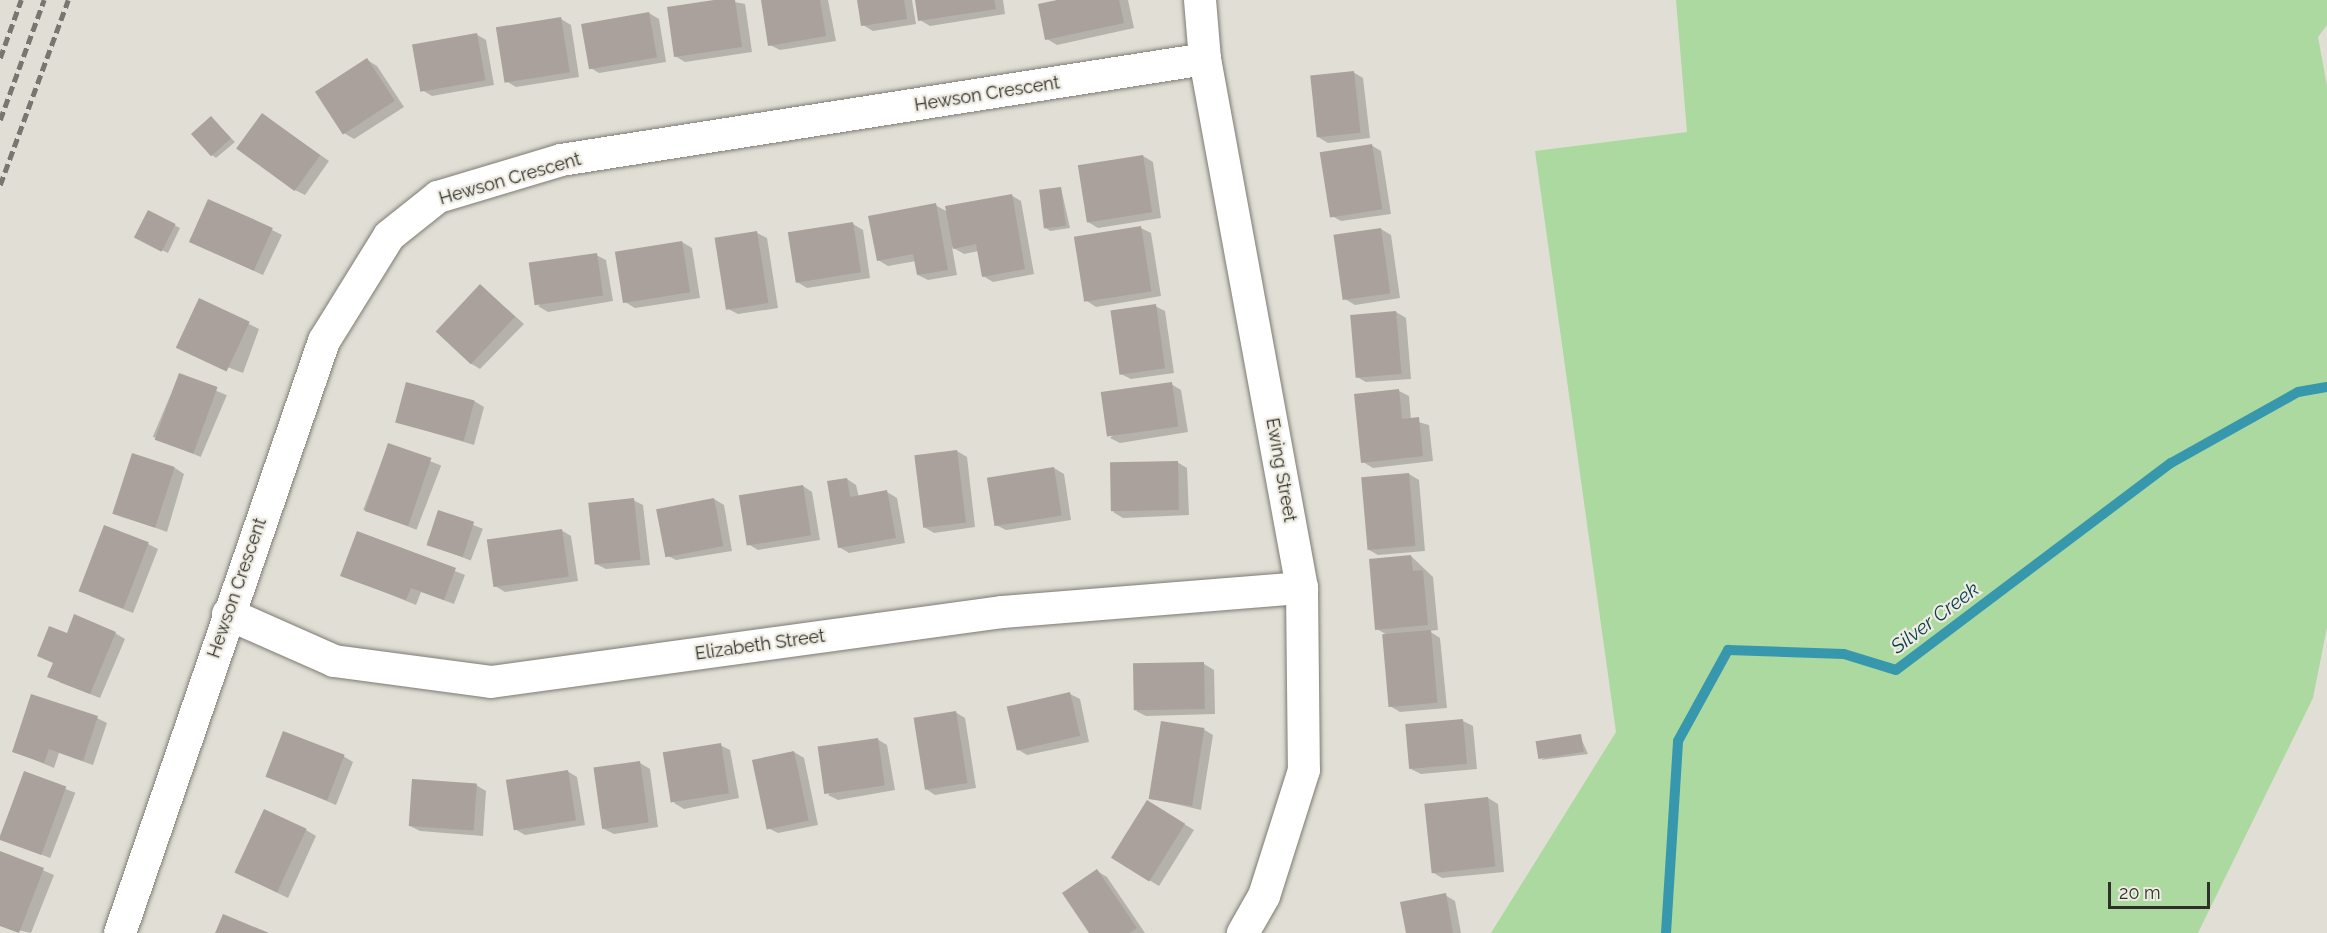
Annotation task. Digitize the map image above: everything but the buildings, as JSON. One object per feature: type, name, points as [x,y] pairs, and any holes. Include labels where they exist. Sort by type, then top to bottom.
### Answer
[{"type":"street","name":"Ewing Street","points":[[1200,0],[1205,60],[1302,588],[1304,770],[1264,896],[1243,933]]},
{"type":"street","name":"Hewson Crescent","points":[[120,933],[228,614],[324,341],[389,236],[438,196],[561,160],[1205,60]]},
{"type":"street","name":"Elizabeth Street","points":[[228,614],[334,661],[491,682],[1003,612],[1302,588]]},
{"type":"green space","points":[[1676,0],[2327,0],[2327,25],[2318,37],[2327,86],[2327,627],[2313,698],[2198,933],[1491,933],[1616,732],[1535,151],[1687,132]]},
{"type":"waterway","name":"Silver Creek","points":[[1666,933],[1678,741],[1728,650],[1844,654],[1896,670],[2171,463],[2298,392],[2327,387]]},
{"type":"railway","points":[[0,58],[21,0]]},
{"type":"railway","points":[[0,120],[44,0]]},
{"type":"railway","points":[[0,185],[68,0]]}]
